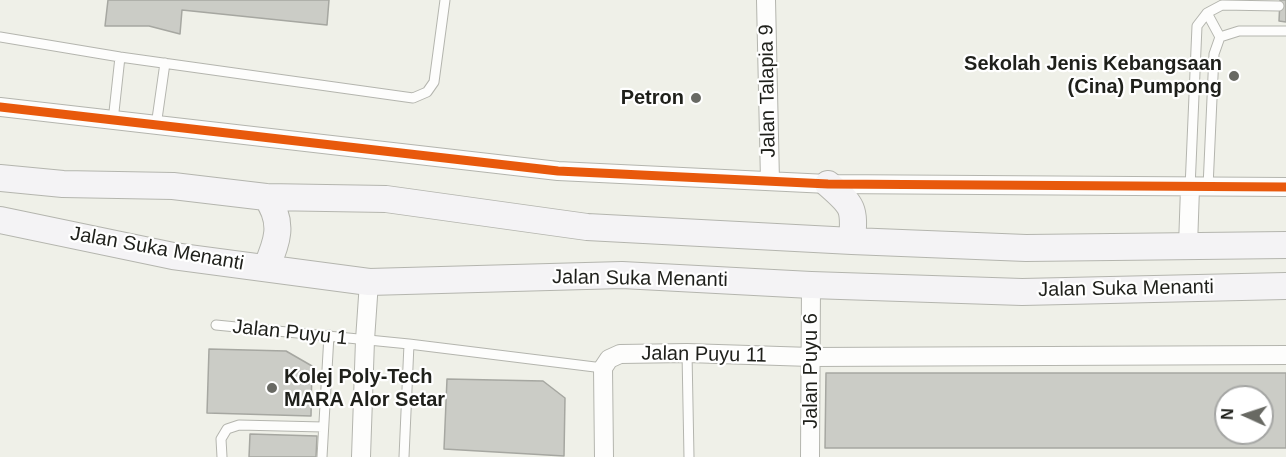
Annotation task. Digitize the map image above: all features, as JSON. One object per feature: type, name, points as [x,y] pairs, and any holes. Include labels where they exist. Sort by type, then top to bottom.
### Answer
[{"type":"main road","points":[[0,178],[63,184],[173,186],[266,197],[386,199],[587,227],[852,241],[1026,248],[1286,245]]},
{"type":"main road","points":[[828,184],[849,202],[854,216],[852,241]]},
{"type":"main road","points":[[266,197],[276,215],[278,234],[266,268]]},
{"type":"main road","name":"Jalan Suka Menanti","points":[[0,220],[173,256],[369,282],[622,275],[811,285],[1022,292],[1286,286]]},
{"type":"street","name":"Jalan Talapia 9","points":[[766,0],[770,181]]},
{"type":"street","points":[[0,107],[558,171],[828,184],[1286,187]]},
{"type":"street","points":[[1188,246],[1190,188]]},
{"type":"street","points":[[361,457],[369,282]]},
{"type":"street","name":"Jalan Puyu 6","points":[[810,457],[811,285]]},
{"type":"street","name":"Jalan Puyu 11","points":[[603,368],[609,358],[620,354],[687,353],[811,357],[1286,356]]},
{"type":"street","points":[[603,368],[603,457]]},
{"type":"lane","points":[[0,37],[120,57],[413,98],[427,92],[434,82],[445,0]]},
{"type":"lane","points":[[1190,188],[1197,26],[1207,13],[1222,5],[1280,6]]},
{"type":"lane","points":[[1207,13],[1220,37],[1214,54],[1208,187]]},
{"type":"lane","points":[[1220,37],[1239,31],[1286,31]]},
{"type":"lane","points":[[113,121],[120,57]]},
{"type":"lane","points":[[156,126],[165,63]]},
{"type":"lane","name":"Jalan Puyu 1","points":[[216,326],[329,335],[603,368]]},
{"type":"lane","points":[[322,457],[329,335]]},
{"type":"lane","points":[[404,457],[410,344]]},
{"type":"lane","points":[[687,353],[689,457]]},
{"type":"lane","points":[[222,457],[221,439],[227,429],[239,425],[323,427]]},
{"type":"building","points":[[108,0],[329,0],[327,25],[182,10],[180,34],[149,26],[105,26]]},
{"type":"building","points":[[1280,0],[1286,0],[1286,22],[1279,21]]},
{"type":"building","points":[[209,349],[286,351],[312,366],[311,416],[207,413]]},
{"type":"building","points":[[826,373],[1286,373],[1286,448],[825,448]]},
{"type":"building","points":[[447,379],[543,381],[565,398],[564,456],[444,449]]},
{"type":"building","points":[[250,434],[317,436],[316,457],[249,457]]},
{"type":"cycle path","points":[[0,107],[558,171],[828,184],[1286,187]]},
{"type":"place","name":"Sekolah Jenis Kebangsaan (Cina) Pumpong","points":[[1234,76]]},
{"type":"place","name":"Petron","points":[[696,98]]},
{"type":"place","name":"Kolej Poly-Tech MARA Alor Setar","points":[[272,388]]}]
